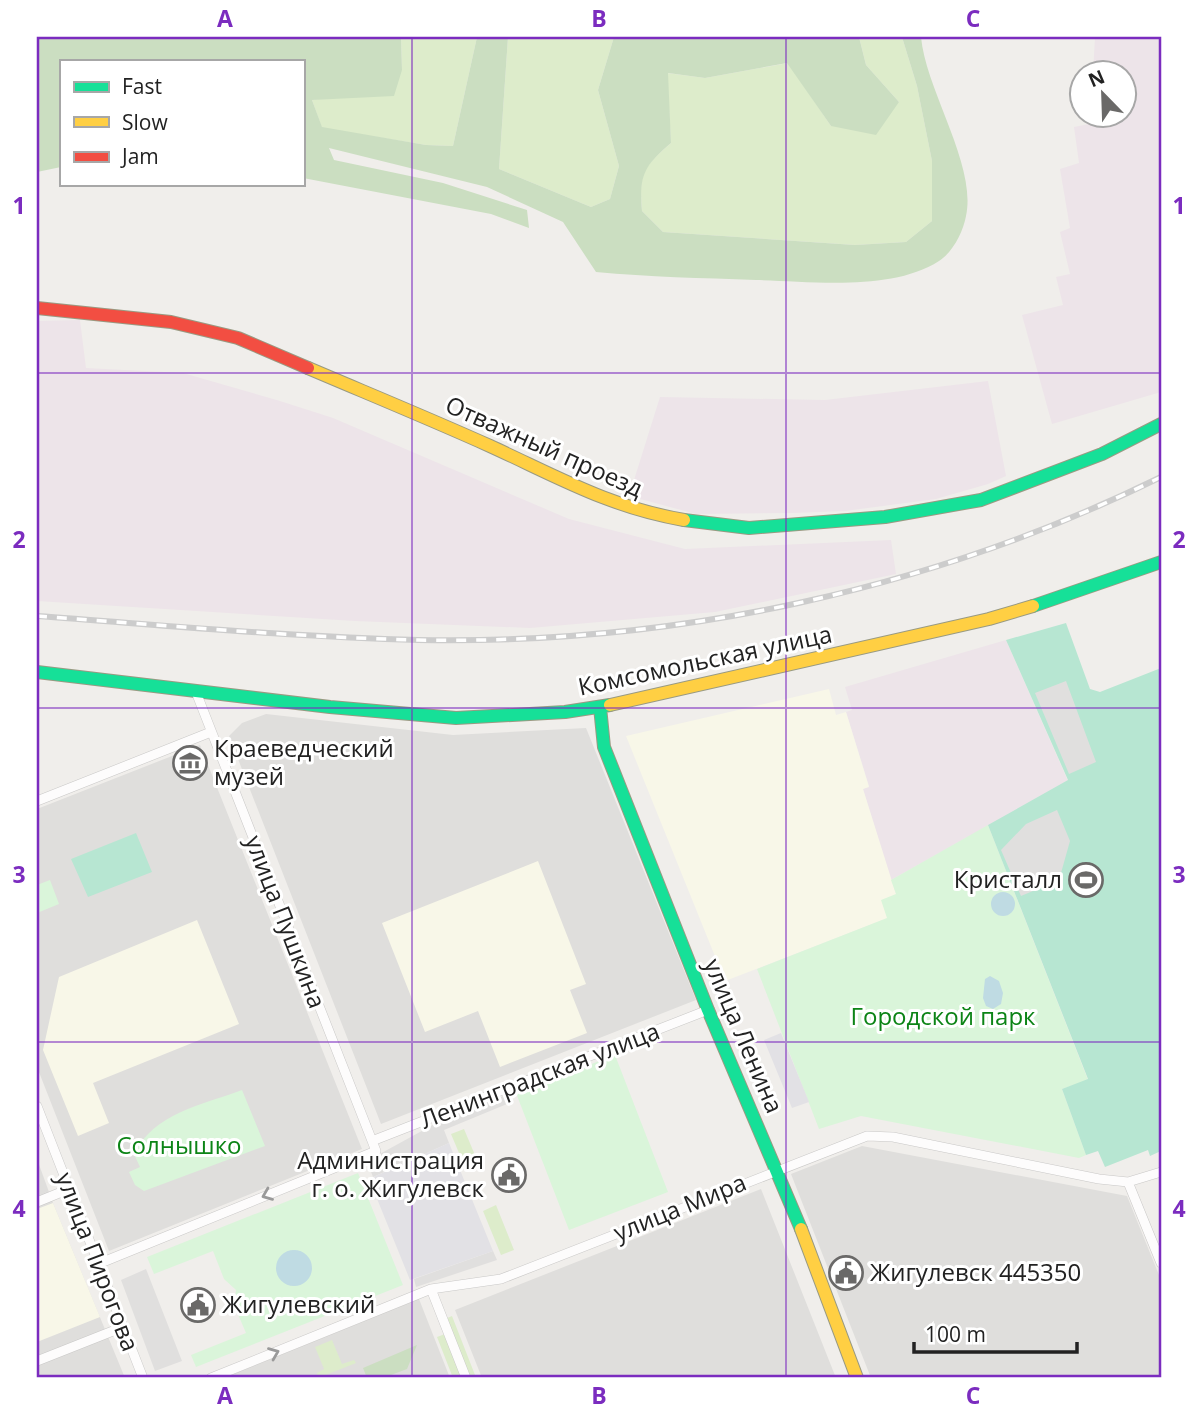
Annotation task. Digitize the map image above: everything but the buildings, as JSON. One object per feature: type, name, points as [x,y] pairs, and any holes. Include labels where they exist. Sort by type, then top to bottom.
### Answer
[{"type":"street","name":"Отважный проезд","points":[[37,308],[171,322],[238,338],[490,446],[591,495],[639,512],[682,523],[749,528],[885,517],[981,500],[1102,454],[1161,424]]},
{"type":"street","name":"Комсомольская улица","points":[[37,672],[196,692],[456,718],[600,707],[989,619],[1100,585],[1161,562]]},
{"type":"street","name":"улица Пушкина","points":[[98,1264],[376,1151],[196,692]]},
{"type":"street","name":"улица Ленина","points":[[600,707],[604,747],[708,1010],[777,1170],[857,1378]]},
{"type":"street","points":[[37,801],[211,732]]},
{"type":"street","name":"Ленинградская улица","points":[[372,1141],[708,1010]]},
{"type":"street","name":"улица Пирогова","points":[[37,1106],[143,1378]]},
{"type":"street","name":"улица Мира","points":[[211,1378],[430,1290],[501,1279],[867,1136],[892,1137],[1099,1179],[1128,1182],[1161,1172]]},
{"type":"street","points":[[1128,1182],[1161,1263]]},
{"type":"street","points":[[37,1202],[69,1189]]},
{"type":"street","points":[[430,1290],[466,1378]]},
{"type":"street","points":[[37,1361],[123,1326]]},
{"type":"shaded area","points":[[1095,37],[1161,37],[1161,392],[1052,424],[1022,315],[1063,305],[1056,277],[1070,274],[1060,232],[1070,228],[1060,169],[1079,163],[1074,130],[1138,130],[1138,60],[1094,60]]},
{"type":"shaded area","points":[[80,320],[86,368],[183,373],[280,401],[333,418],[569,519],[685,549],[891,540],[896,574],[715,612],[530,628],[355,621],[37,601],[37,321]]},
{"type":"shaded area","points":[[988,381],[1006,476],[988,484],[936,499],[845,511],[793,513],[696,514],[629,496],[660,397],[825,400]]},
{"type":"shaded area","points":[[1006,640],[1068,781],[891,880],[863,789],[869,786],[846,712],[852,710],[845,687]]},
{"type":"shaded area","points":[[1066,681],[1096,762],[1069,774],[1035,693]]},
{"type":"shaded area","points":[[829,689],[836,715],[846,712],[869,787],[863,789],[896,894],[888,918],[725,981],[626,736]]},
{"type":"shaded area","points":[[266,714],[453,735],[586,728],[696,1000],[381,1124],[229,736],[242,723]]},
{"type":"shaded area","points":[[200,745],[362,1149],[109,1251],[37,1067],[37,809]]},
{"type":"shaded area","points":[[1057,810],[1070,841],[1059,880],[1021,896],[1001,850],[1026,824]]},
{"type":"shaded area","points":[[538,861],[586,984],[570,990],[587,1033],[500,1067],[478,1011],[425,1032],[382,923]]},
{"type":"shaded area","points":[[197,920],[239,1024],[93,1083],[109,1123],[78,1136],[43,1050],[59,977]]},
{"type":"shaded area","points":[[781,1033],[809,1102],[792,1108],[764,1040]]},
{"type":"shaded area","points":[[503,1096],[507,1104],[444,1130],[449,1143],[373,1177],[367,1161],[440,1121]]},
{"type":"shaded area","points":[[449,1143],[493,1251],[410,1280],[369,1179]]},
{"type":"shaded area","points":[[862,1146],[1127,1196],[1161,1280],[1161,1378],[871,1378],[791,1174]]},
{"type":"shaded area","points":[[37,1159],[53,1203],[125,1378],[37,1378]]},
{"type":"shaded area","points":[[761,1189],[836,1378],[482,1378],[455,1310]]},
{"type":"shaded area","points":[[53,1203],[100,1317],[37,1342],[37,1209]]},
{"type":"shaded area","points":[[493,1251],[497,1260],[416,1287],[414,1279]]},
{"type":"shaded area","points":[[146,1269],[182,1361],[155,1371],[121,1280]]},
{"type":"shaded area","points":[[419,1299],[450,1378],[361,1378],[359,1375],[350,1378],[224,1378]]},
{"type":"green space","points":[[37,37],[401,37],[402,70],[394,96],[312,100],[322,127],[426,145],[453,146],[477,37],[508,37],[499,169],[591,207],[610,199],[619,166],[598,90],[614,37],[859,37],[866,65],[899,102],[876,135],[831,126],[787,63],[705,78],[668,73],[671,143],[645,172],[641,188],[642,211],[663,232],[855,245],[906,242],[932,221],[932,161],[917,86],[902,37],[921,37],[932,81],[958,151],[967,196],[962,229],[949,252],[920,271],[898,277],[825,283],[596,272],[563,222],[487,187],[329,148],[334,160],[443,183],[527,210],[529,228],[491,214],[304,178],[304,60],[60,60],[60,167],[37,172]]},
{"type":"green space","points":[[401,37],[477,37],[453,146],[426,145],[322,128],[312,100],[341,96],[402,70]]},
{"type":"green space","points":[[508,37],[614,37],[598,90],[619,166],[610,199],[591,207],[499,169]]},
{"type":"green space","points":[[859,37],[902,37],[917,86],[932,161],[932,221],[906,242],[855,245],[663,232],[642,211],[642,179],[648,165],[671,143],[667,73],[705,78],[788,63],[831,126],[899,102],[866,65]]},
{"type":"green space","name":"Кристалл","points":[[1066,623],[1090,689],[1100,692],[1161,668],[1161,1151],[1150,1156],[1148,1150],[1105,1167],[1098,1151],[1086,1155],[1062,1089],[1088,1079],[988,825],[1068,780],[1006,640]]},
{"type":"green space","name":"Городской парк","points":[[988,825],[1088,1080],[1062,1089],[1086,1155],[1079,1158],[861,1116],[819,1129],[757,969],[887,918],[881,900],[896,894],[891,880]]},
{"type":"green space","points":[[136,833],[152,872],[88,897],[71,859]]},
{"type":"green space","points":[[50,880],[59,904],[37,913],[37,885]]},
{"type":"green space","points":[[615,1055],[668,1192],[569,1230],[516,1093]]},
{"type":"green space","name":"Солнышко","points":[[242,1090],[265,1146],[144,1191],[135,1185],[129,1172],[140,1167],[134,1154],[154,1129],[180,1112]]},
{"type":"green space","points":[[464,1129],[480,1167],[467,1172],[451,1134]]},
{"type":"green space","points":[[358,1173],[403,1285],[196,1367],[191,1355],[246,1333],[234,1305],[236,1290],[224,1279],[213,1251],[154,1274],[147,1257]]},
{"type":"green space","points":[[496,1205],[514,1250],[501,1255],[483,1211]]},
{"type":"green space","points":[[452,1316],[475,1375],[468,1378],[445,1319]]},
{"type":"green space","points":[[445,1334],[462,1378],[453,1378],[437,1337]]},
{"type":"green space","points":[[332,1340],[342,1364],[354,1360],[356,1363],[318,1378],[317,1373],[324,1369],[315,1347]]},
{"type":"green space","points":[[417,1345],[407,1369],[383,1378],[367,1378],[363,1368]]},
{"type":"water","points":[[1003,892],[1012,895],[1015,904],[1012,913],[1003,916],[994,913],[991,904],[994,895]]},
{"type":"water","points":[[990,976],[999,981],[1003,993],[1001,1004],[993,1009],[986,1006],[983,998],[985,979]]},
{"type":"water","points":[[294,1250],[307,1255],[312,1268],[307,1281],[294,1286],[281,1281],[276,1268],[281,1255]]},
{"type":"railway","points":[[37,616],[418,640],[514,639],[610,633],[800,603],[893,580],[984,551],[1074,517],[1161,477]]},
{"type":"traffic: fast","points":[[684,520],[749,528],[885,517],[981,500],[1102,454],[1161,424]]},
{"type":"traffic: fast","points":[[1033,606],[1161,562]]},
{"type":"traffic: fast","points":[[37,672],[330,707],[456,718],[565,712],[610,705]]},
{"type":"traffic: fast","points":[[600,707],[604,747],[708,1010],[801,1229]]},
{"type":"traffic: slow","points":[[308,368],[584,490],[632,507],[684,520]]},
{"type":"traffic: slow","points":[[610,705],[989,619],[1033,606]]},
{"type":"traffic: slow","points":[[801,1229],[857,1378]]},
{"type":"traffic: jam","points":[[37,308],[171,322],[238,338],[308,368]]},
{"type":"place","name":"Краеведческий музей","points":[[190,763]]},
{"type":"place","name":"Кристалл","points":[[1086,880]]},
{"type":"place","name":"Администрация г. о. Жигулевск","points":[[509,1175]]},
{"type":"place","name":"Жигулевск 445350","points":[[846,1273]]},
{"type":"place","name":"Жигулевский","points":[[198,1305]]}]
